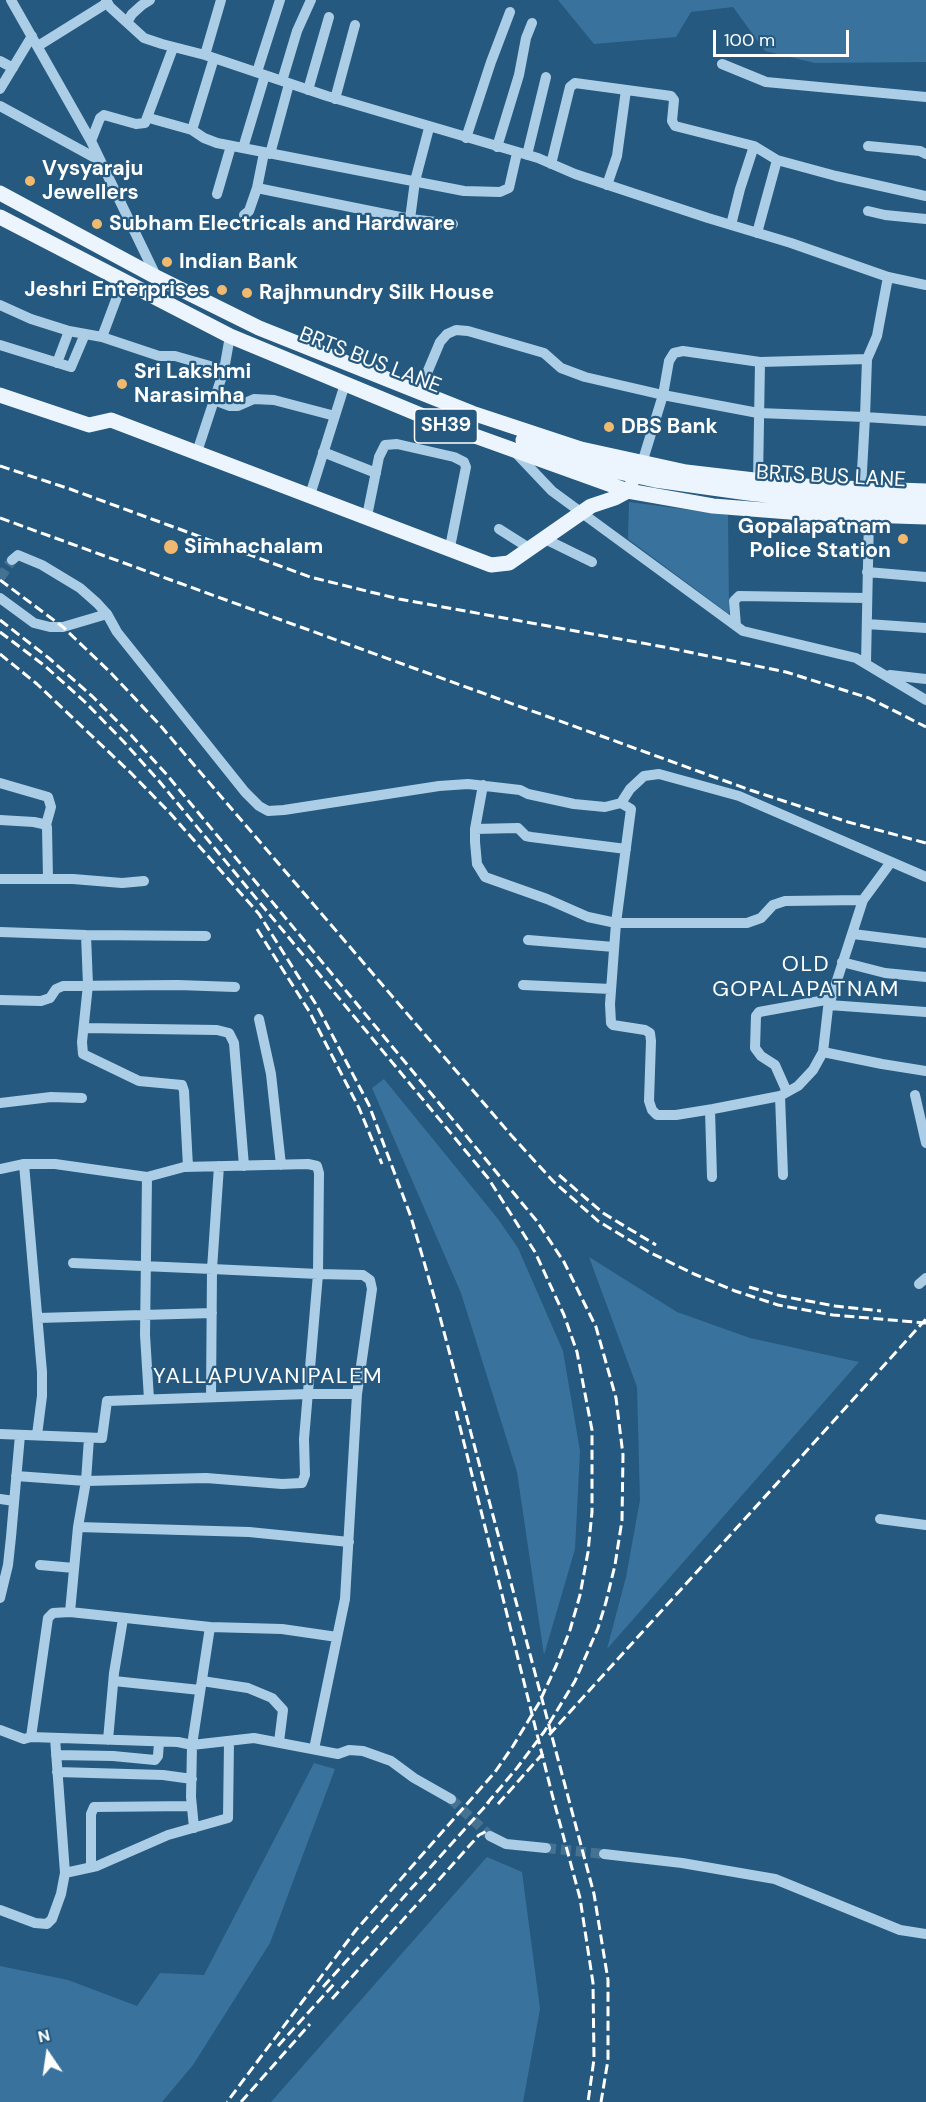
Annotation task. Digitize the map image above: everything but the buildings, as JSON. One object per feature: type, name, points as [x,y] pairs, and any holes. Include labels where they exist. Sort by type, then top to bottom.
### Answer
[{"type":"main road","name":"SH39","points":[[0,193],[156,277],[259,328],[472,413],[640,470],[686,472],[814,487],[926,491]]},
{"type":"main road","name":"BRTS BUS LANE","points":[[0,208],[134,274],[208,316],[257,339],[315,364],[560,454],[748,493],[812,500],[926,503]]},
{"type":"main road","name":"SH39","points":[[0,217],[230,336],[447,426],[628,490],[713,506],[926,517]]},
{"type":"main road","points":[[0,395],[89,425],[111,420],[491,565],[509,562],[591,506],[615,498],[628,490],[640,470]]},
{"type":"street","points":[[11,0],[91,141],[156,277]]},
{"type":"street","points":[[127,22],[132,14],[150,0]]},
{"type":"street","points":[[192,130],[221,0]]},
{"type":"street","points":[[243,148],[280,0]]},
{"type":"street","points":[[244,215],[249,211],[257,188],[286,82],[297,31],[311,0]]},
{"type":"street","points":[[38,46],[107,1],[110,8],[144,38],[173,48],[209,56],[429,128],[522,154],[608,185],[888,277],[926,285]]},
{"type":"street","points":[[466,138],[510,12]]},
{"type":"street","points":[[308,90],[329,17]]},
{"type":"street","points":[[497,147],[519,75],[526,38],[532,24]]},
{"type":"street","points":[[335,99],[355,26]]},
{"type":"street","points":[[0,89],[32,36]]},
{"type":"street","points":[[91,141],[100,118],[104,115],[139,125],[144,124],[173,48]]},
{"type":"street","points":[[0,61],[12,68]]},
{"type":"street","points":[[722,64],[766,82],[926,97]]},
{"type":"street","points":[[148,118],[192,130],[204,138],[231,146],[464,191],[505,191],[512,182],[546,77]]},
{"type":"street","points":[[551,164],[571,85],[575,83],[671,96],[674,100],[672,122],[675,126],[754,146],[777,160],[926,196]]},
{"type":"street","points":[[608,185],[617,156],[626,90]]},
{"type":"street","points":[[0,106],[99,160]]},
{"type":"street","points":[[410,219],[415,181],[429,128]]},
{"type":"street","points":[[217,194],[231,146]]},
{"type":"street","points":[[731,225],[754,146]]},
{"type":"street","points":[[867,146],[926,154]]},
{"type":"street","points":[[757,233],[777,160]]},
{"type":"street","points":[[257,188],[410,219],[453,224]]},
{"type":"street","points":[[868,211],[926,219]]},
{"type":"street","points":[[861,489],[867,359],[877,336],[888,277]]},
{"type":"street","points":[[102,337],[123,281]]},
{"type":"street","points":[[0,305],[31,319],[69,331],[102,337],[159,356],[175,356],[224,370]]},
{"type":"street","points":[[419,392],[440,342],[447,334],[456,330],[468,331],[544,353],[561,368],[585,377],[663,395],[758,412],[926,421]]},
{"type":"street","points":[[57,363],[69,331]]},
{"type":"street","points":[[0,345],[71,367],[85,334]]},
{"type":"street","points":[[196,452],[224,370],[230,336]]},
{"type":"street","points":[[640,470],[663,395],[669,361],[674,353],[683,351],[760,362],[867,359]]},
{"type":"street","points":[[758,481],[760,362]]},
{"type":"street","points":[[310,495],[345,384]]},
{"type":"street","points":[[214,400],[230,406],[238,406],[254,399],[274,400],[335,416]]},
{"type":"street","points":[[367,516],[381,451],[388,444],[397,444],[454,458],[464,462],[466,467],[450,548]]},
{"type":"street","points":[[513,450],[552,490],[743,631],[856,658],[926,700]]},
{"type":"street","points":[[323,452],[376,473]]},
{"type":"street","points":[[866,663],[869,515]]},
{"type":"street","points":[[498,529],[528,548]]},
{"type":"street","points":[[543,538],[592,562]]},
{"type":"street","points":[[12,560],[18,555],[42,565],[80,588],[107,614],[117,632],[245,792],[259,806],[268,811],[439,786],[483,785],[520,790],[528,794],[574,804],[605,807],[621,803],[630,789],[644,776],[658,774],[739,796],[926,877]]},
{"type":"street","points":[[867,572],[926,577]]},
{"type":"street","points":[[736,626],[734,602],[739,596],[867,598]]},
{"type":"street","points":[[0,598],[33,623],[50,627],[63,627],[107,614]]},
{"type":"street","points":[[867,624],[926,628]]},
{"type":"street","points":[[884,674],[926,679]]},
{"type":"street","points":[[0,783],[48,797],[51,807],[46,825],[48,879]]},
{"type":"street","points":[[483,785],[475,829],[477,864],[485,877],[547,898],[588,917],[616,923],[747,923],[759,920],[773,906],[785,901],[863,900]]},
{"type":"street","points":[[621,803],[631,809],[616,923],[611,1023],[650,1033],[649,1101],[652,1110],[657,1115],[710,1110],[783,1094],[798,1086],[813,1070],[823,1052],[830,1002],[863,900],[891,862]]},
{"type":"street","points":[[0,820],[46,825]]},
{"type":"street","points":[[475,829],[518,828],[526,836],[531,837],[626,849]]},
{"type":"street","points":[[0,879],[122,883],[144,881]]},
{"type":"street","points":[[0,932],[86,936],[206,936]]},
{"type":"street","points":[[853,934],[926,943]]},
{"type":"street","points":[[86,936],[88,985],[82,1042],[83,1054],[139,1081],[166,1082],[183,1086],[188,1167]]},
{"type":"street","points":[[528,940],[614,947]]},
{"type":"street","points":[[842,962],[885,973],[926,977]]},
{"type":"street","points":[[0,1000],[41,1001],[50,998],[58,987],[88,985],[235,987]]},
{"type":"street","points":[[523,985],[611,989]]},
{"type":"street","points":[[783,1175],[783,1094],[775,1065],[761,1056],[755,1048],[756,1016],[759,1012],[830,1002],[926,1012]]},
{"type":"street","points":[[259,1019],[271,1074],[281,1165]]},
{"type":"street","points":[[84,1028],[216,1030],[229,1033],[234,1043],[244,1166]]},
{"type":"street","points":[[823,1052],[926,1071]]},
{"type":"street","points":[[915,1095],[926,1143]]},
{"type":"street","points":[[0,1103],[51,1097],[82,1098]]},
{"type":"street","points":[[710,1110],[712,1177]]},
{"type":"street","points":[[0,1169],[24,1164],[55,1164],[147,1177],[188,1167],[315,1164],[319,1169],[318,1274],[304,1438],[305,1475],[299,1484],[206,1478],[86,1481],[16,1476]]},
{"type":"street","points":[[24,1164],[42,1372],[42,1396],[37,1435]]},
{"type":"street","points":[[211,1397],[212,1269],[219,1166]]},
{"type":"street","points":[[147,1177],[145,1335],[149,1400]]},
{"type":"street","points":[[73,1263],[363,1275],[370,1280],[372,1289],[357,1394],[345,1599],[314,1749]]},
{"type":"street","points":[[38,1317],[212,1313]]},
{"type":"street","points":[[0,1434],[102,1438],[107,1401],[357,1394]]},
{"type":"street","points":[[0,1598],[8,1565],[20,1435]]},
{"type":"street","points":[[70,1612],[89,1438]]},
{"type":"street","points":[[0,1499],[14,1501]]},
{"type":"street","points":[[880,1519],[926,1525]]},
{"type":"street","points":[[78,1527],[249,1532],[349,1542]]},
{"type":"street","points":[[39,1565],[74,1568]]},
{"type":"street","points":[[31,1737],[48,1618],[53,1613],[70,1612],[210,1627],[282,1629],[337,1637]]},
{"type":"street","points":[[108,1740],[123,1619]]},
{"type":"street","points":[[194,1828],[192,1745],[210,1627]]},
{"type":"street","points":[[114,1681],[248,1688],[272,1698],[283,1710],[279,1742]]},
{"type":"street","points":[[0,1730],[24,1739],[31,1737],[192,1745],[254,1738],[338,1754],[354,1750],[376,1754],[391,1761],[414,1778],[451,1799]]},
{"type":"street","points":[[0,1910],[35,1923],[47,1924],[54,1914],[65,1873],[55,1738]]},
{"type":"street","points":[[56,1755],[112,1756],[155,1760],[158,1756],[159,1742]]},
{"type":"street","points":[[65,1873],[91,1867],[168,1835],[228,1818],[229,1742]]},
{"type":"street","points":[[57,1772],[163,1775],[192,1779]]},
{"type":"street","points":[[91,1867],[91,1814],[94,1807],[192,1806]]},
{"type":"street","points":[[490,1836],[506,1844],[546,1848]]},
{"type":"street","points":[[604,1854],[691,1864],[775,1879],[882,1924],[900,1930],[926,1934]]},
{"type":"shaded area","points":[[558,0],[926,0],[926,62],[815,63],[765,51],[733,7],[691,12],[676,37],[594,44]]},
{"type":"shaded area","points":[[629,502],[728,515],[729,614],[628,539]]},
{"type":"shaded area","points":[[384,1079],[498,1219],[518,1248],[563,1351],[580,1451],[575,1549],[544,1655],[517,1472],[461,1293],[372,1088]]},
{"type":"shaded area","points":[[589,1257],[677,1312],[750,1338],[859,1362],[607,1649],[626,1577],[640,1500],[637,1387]]},
{"type":"shaded area","points":[[314,1763],[335,1769],[270,1943],[193,2065],[162,2102],[0,2102],[0,1966],[68,1980],[137,2006],[160,1973],[204,1975]]},
{"type":"shaded area","points":[[487,1857],[522,1872],[540,2009],[523,2102],[271,2102]]},
{"type":"tunnel","points":[[0,578],[12,560]]},
{"type":"tunnel","points":[[451,1799],[490,1836]]},
{"type":"tunnel","points":[[546,1848],[604,1854]]},
{"type":"railway","points":[[0,466],[70,489],[310,577],[399,599],[664,647],[786,672],[869,698],[926,727]]},
{"type":"railway","points":[[0,518],[750,790],[848,822],[926,843]]},
{"type":"railway","points":[[0,580],[63,627],[159,724],[511,1135],[553,1181],[598,1221],[649,1252],[694,1274],[778,1305],[833,1315],[926,1323]]},
{"type":"railway","points":[[0,620],[92,696],[167,775],[536,1220],[564,1262],[596,1327],[616,1398],[623,1455],[622,1520],[615,1565],[598,1628],[575,1681],[544,1732],[484,1807]]},
{"type":"railway","points":[[0,632],[45,666],[85,702],[159,781],[488,1178],[535,1252],[564,1315],[577,1352],[592,1430],[592,1512],[580,1595],[570,1630],[539,1703],[495,1772],[356,1930],[227,2102]]},
{"type":"railway","points":[[0,654],[37,684],[131,773],[169,812],[259,914],[317,1006],[369,1105],[411,1217],[440,1317],[594,1894],[608,1980],[608,2060],[601,2102]]},
{"type":"railway","points":[[257,929],[309,1011],[359,1108],[382,1164]]},
{"type":"railway","points":[[559,1175],[603,1213],[656,1245]]},
{"type":"railway","points":[[749,1287],[781,1296],[835,1306],[881,1311]]},
{"type":"railway","points":[[549,1735],[926,1319]]},
{"type":"railway","points":[[456,1411],[580,1898],[593,1983],[594,2059],[588,2102]]},
{"type":"railway","points":[[498,1804],[546,1750]]},
{"type":"railway","points":[[323,1987],[489,1802]]},
{"type":"railway","points":[[332,1999],[479,1835],[489,1830]]},
{"type":"railway","points":[[278,2046],[335,1983]]},
{"type":"railway","points":[[241,2102],[310,2024]]},
{"type":"place","name":"Vysyaraju Jewellers","points":[[30,181]]},
{"type":"place","name":"Subham Electricals and Hardware","points":[[97,224]]},
{"type":"place","name":"Indian Bank","points":[[167,262]]},
{"type":"place","name":"Jeshri Enterprises","points":[[222,290]]},
{"type":"place","name":"Rajhmundry Silk House","points":[[247,293]]},
{"type":"place","name":"Sri Lakshmi Narasimha","points":[[122,384]]},
{"type":"place","name":"DBS Bank","points":[[609,427]]},
{"type":"place","name":"Gopalapatnam Police Station","points":[[903,539]]},
{"type":"place","name":"Simhachalam","points":[[171,547]]},
{"type":"district","name":"OLD GOPALAPATNAM","points":[[806,978]]},
{"type":"district","name":"YALLAPUVANIPALEM","points":[[268,1377]]}]
